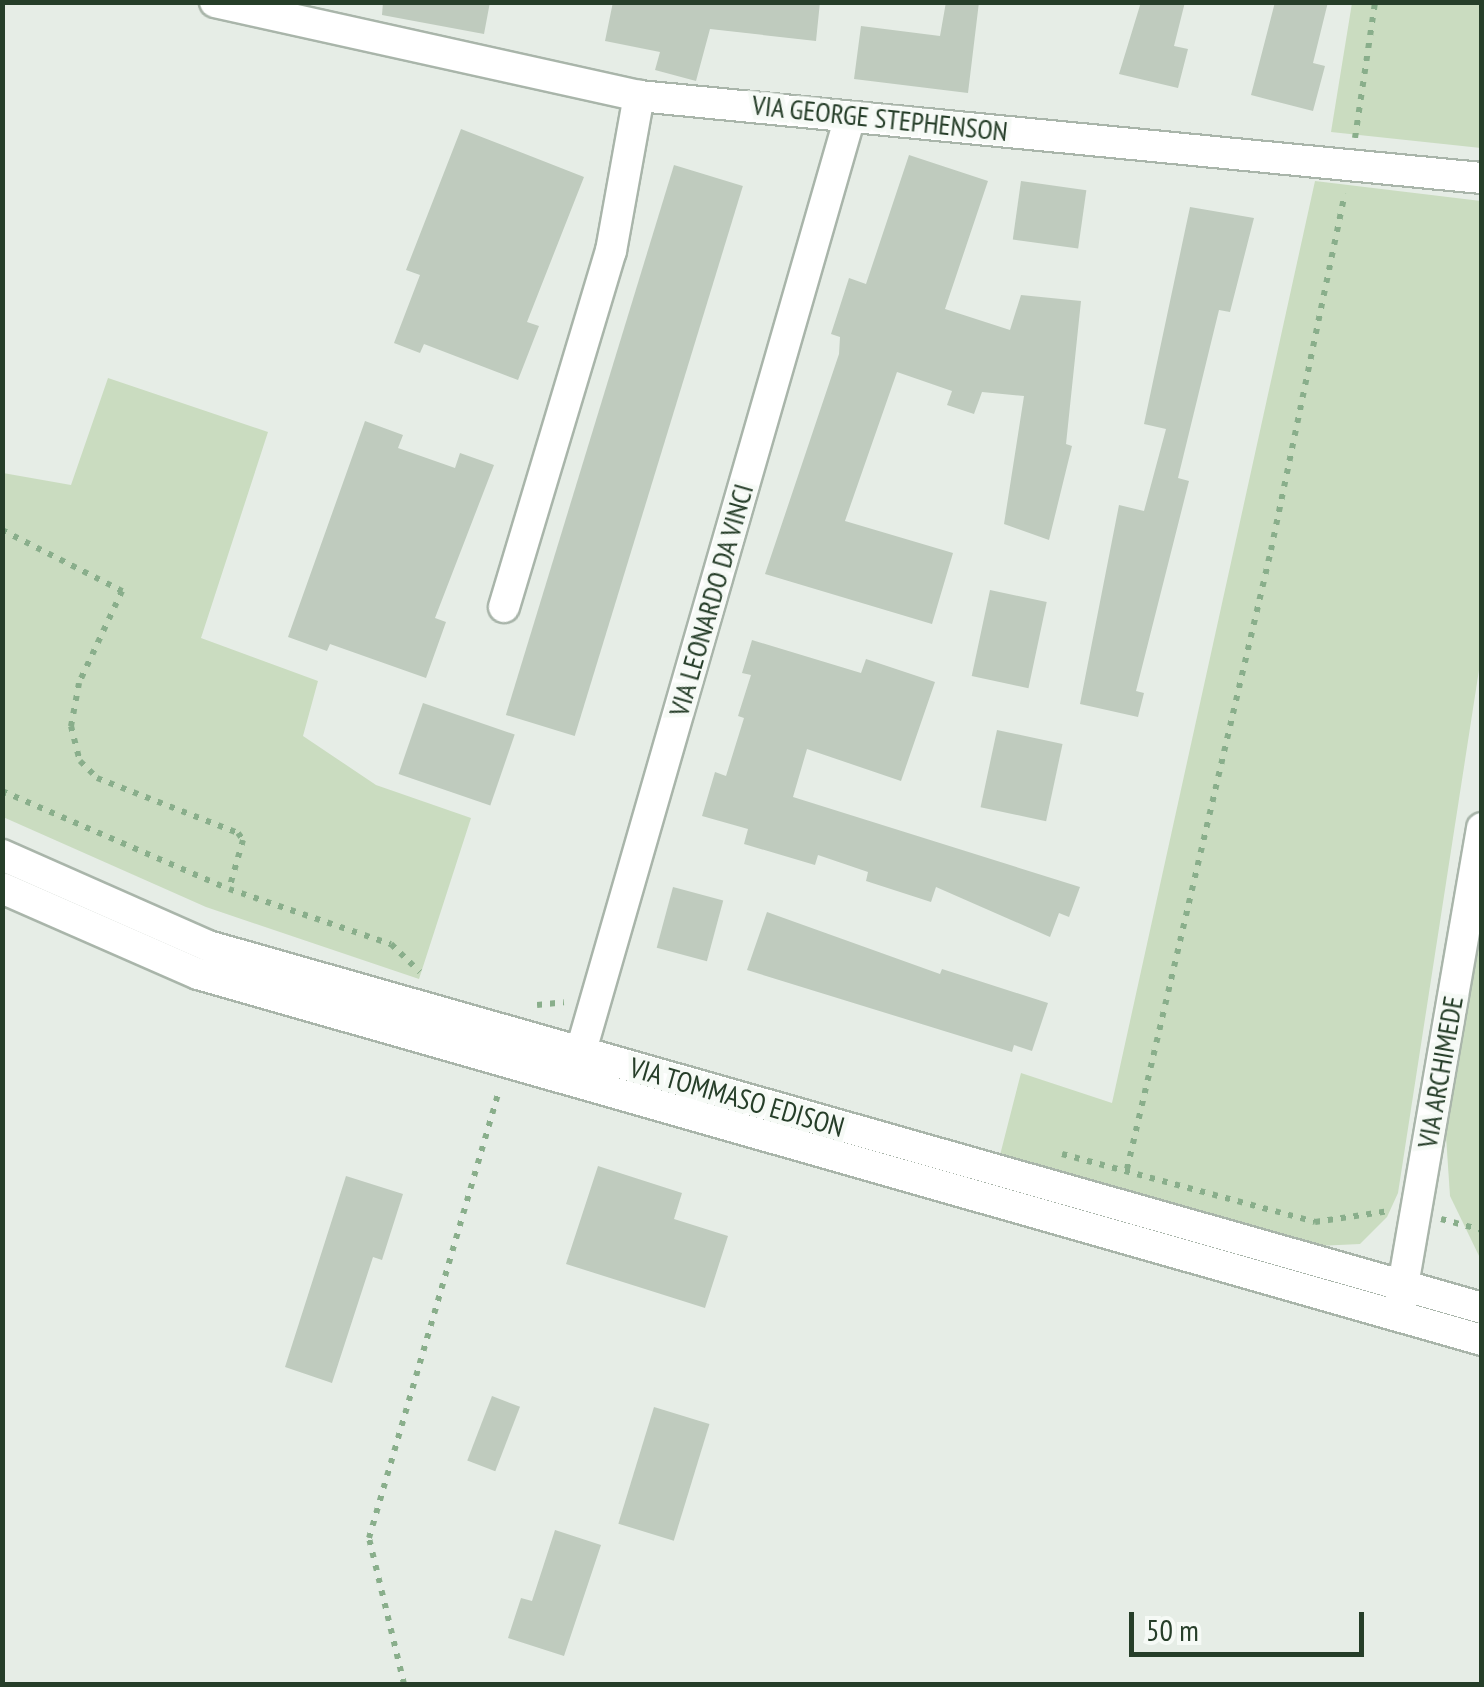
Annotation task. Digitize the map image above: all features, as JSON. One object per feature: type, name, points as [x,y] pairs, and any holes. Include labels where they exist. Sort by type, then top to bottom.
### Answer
[{"type":"street","name":"VIA GEORGE STEPHENSON","points":[[214,2],[285,12],[638,96],[1482,178]]},
{"type":"street","points":[[504,606],[610,251],[638,96]]},
{"type":"street","name":"VIA LEONARDO DA VINCI","points":[[576,1068],[850,117]]},
{"type":"street","name":"VIA ARCHIMEDE","points":[[1401,1300],[1482,828]]},
{"type":"street","name":"VIA TOMMASO EDISON","points":[[7,882],[198,974],[507,1065],[576,1068]]},
{"type":"street","name":"VIA TOMMASO EDISON","points":[[7,882],[576,1068],[1401,1300],[1482,1308]]},
{"type":"street","name":"VIA TOMMASO EDISON","points":[[1401,1300],[1482,1340]]},
{"type":"path","points":[[1127,1169],[1271,550],[1351,166],[1375,2]]},
{"type":"path","points":[[2,530],[122,591],[79,684],[71,726],[80,761],[98,778],[238,834],[243,840],[229,889]]},
{"type":"path","points":[[2,790],[229,889],[391,944],[414,970],[436,978]]},
{"type":"path","points":[[522,1002],[540,1006],[580,993],[596,996]]},
{"type":"path","points":[[404,1684],[369,1538],[507,1065]]},
{"type":"path","points":[[1052,1152],[1315,1222],[1384,1210],[1482,1230]]},
{"type":"green space","points":[[1352,3],[1481,3],[1481,148],[1331,132]]},
{"type":"green space","points":[[1315,181],[1481,201],[1481,657],[1398,1193],[1387,1217],[1360,1244],[1317,1246],[999,1159],[1021,1073],[1112,1103]]},
{"type":"green space","points":[[108,378],[268,432],[201,638],[318,681],[303,736],[376,785],[471,818],[419,979],[206,907],[3,817],[3,473],[71,485]]},
{"type":"green space","points":[[1481,920],[1482,1260],[1450,1196],[1446,1136]]},
{"type":"building","points":[[383,2],[490,2],[484,34],[382,15]]},
{"type":"building","points":[[613,2],[820,2],[816,41],[710,29],[696,81],[655,70],[660,52],[605,41]]},
{"type":"building","points":[[946,2],[979,2],[968,93],[854,79],[861,26],[940,36]]},
{"type":"building","points":[[1141,2],[1185,2],[1174,46],[1188,49],[1178,88],[1119,74]]},
{"type":"building","points":[[1275,2],[1328,2],[1313,63],[1325,66],[1313,111],[1251,95]]},
{"type":"building","points":[[461,129],[584,177],[527,322],[539,326],[518,380],[424,344],[420,353],[394,343],[420,275],[406,270]]},
{"type":"building","points":[[909,155],[988,181],[945,309],[1010,330],[1021,295],[1081,301],[1066,444],[1072,446],[1049,540],[1004,524],[1024,396],[982,392],[974,414],[947,405],[952,391],[897,372],[845,521],[953,553],[932,624],[765,574],[839,354],[840,337],[831,334],[849,278],[866,284]]},
{"type":"building","points":[[674,165],[743,186],[575,736],[506,715]]},
{"type":"building","points":[[1021,181],[1086,190],[1078,249],[1013,239]]},
{"type":"building","points":[[1190,207],[1254,218],[1230,312],[1219,310],[1178,478],[1189,481],[1136,691],[1144,693],[1138,717],[1080,704],[1119,505],[1144,511],[1166,429],[1144,424]]},
{"type":"building","points":[[365,421],[403,435],[398,448],[455,468],[460,453],[494,465],[435,618],[446,622],[426,678],[330,644],[327,651],[288,637]]},
{"type":"building","points":[[990,590],[1047,602],[1028,688],[972,676]]},
{"type":"building","points":[[752,640],[861,673],[866,659],[935,682],[901,781],[807,749],[793,797],[1080,887],[1069,917],[1059,913],[1050,937],[936,887],[931,902],[866,881],[868,872],[818,855],[815,865],[744,844],[748,829],[702,816],[715,772],[726,776],[744,718],[738,716],[751,675],[742,673]]},
{"type":"building","points":[[423,703],[515,735],[490,805],[399,774]]},
{"type":"building","points":[[997,730],[1063,744],[1046,821],[981,807]]},
{"type":"building","points":[[673,887],[723,900],[707,961],[657,948]]},
{"type":"building","points":[[767,912],[940,974],[942,969],[1048,1003],[1032,1051],[1014,1045],[1012,1052],[747,970]]},
{"type":"building","points":[[598,1166],[682,1193],[674,1219],[728,1236],[705,1308],[566,1264]]},
{"type":"building","points":[[346,1176],[403,1194],[382,1260],[373,1257],[332,1383],[285,1367]]},
{"type":"building","points":[[492,1396],[520,1407],[495,1471],[467,1460]]},
{"type":"building","points":[[654,1407],[709,1424],[674,1541],[618,1524]]},
{"type":"building","points":[[555,1530],[601,1545],[564,1656],[508,1638],[521,1598],[532,1601]]}]
